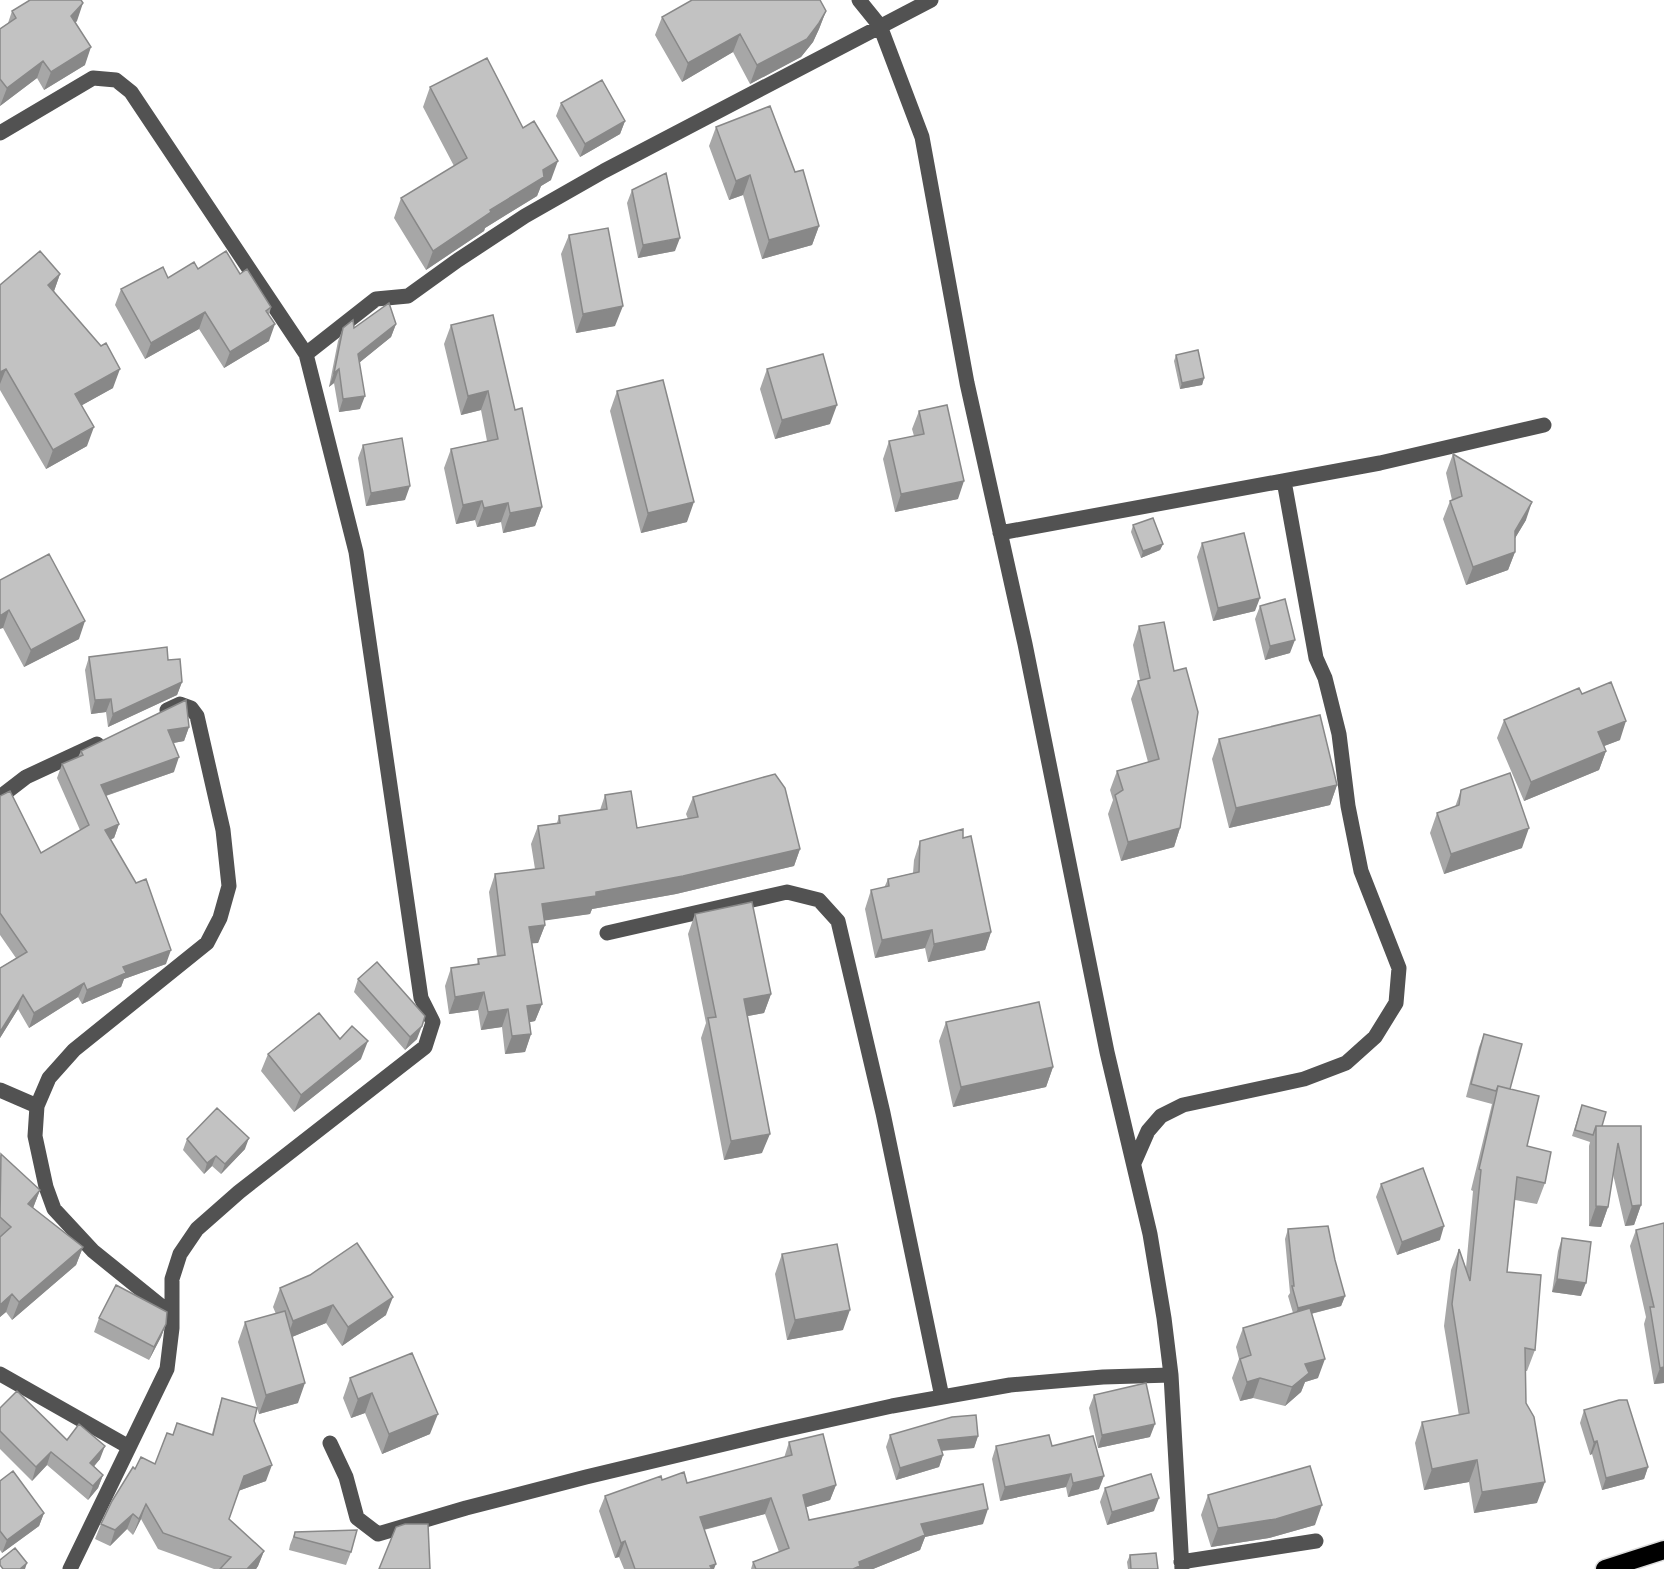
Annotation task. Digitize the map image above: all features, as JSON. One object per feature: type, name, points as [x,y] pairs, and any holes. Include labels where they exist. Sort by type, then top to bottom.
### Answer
[{"type":"highway","points":[[1605,1569],[1626,1566],[1664,1550]]},
{"type":"street","points":[[859,0],[880,26],[922,137],[967,383],[1024,644],[1107,1052],[1150,1234],[1171,1375],[1182,1566],[1316,1541]]},
{"type":"street","points":[[306,354],[376,299],[408,296],[535,210],[604,171],[931,0]]},
{"type":"street","points":[[0,133],[93,78],[116,80],[131,92],[306,354],[356,552],[421,998],[433,1022],[425,1047],[239,1192],[197,1229],[180,1254],[171,1280],[172,1328],[167,1369],[70,1569]]},
{"type":"street","points":[[1000,533],[1380,463],[1544,425]]},
{"type":"street","points":[[1134,1164],[1148,1131],[1161,1116],[1183,1105],[1304,1079],[1346,1063],[1375,1037],[1396,1003],[1399,969],[1361,871],[1348,806],[1339,734],[1325,678],[1316,658],[1284,481]]},
{"type":"street","points":[[149,719],[180,704],[191,708],[197,716],[223,830],[229,886],[223,908],[207,943],[74,1050],[50,1078],[37,1106],[35,1136],[46,1187],[54,1209],[93,1251],[171,1314]]},
{"type":"street","points":[[0,797],[26,777],[108,738]]},
{"type":"street","points":[[608,933],[787,892],[819,900],[838,921],[883,1113],[942,1397]]},
{"type":"street","points":[[0,1090],[37,1106]]},
{"type":"street","points":[[0,1374],[129,1447]]},
{"type":"street","points":[[330,1443],[346,1478],[357,1518],[378,1534],[466,1508],[597,1474],[790,1428],[942,1397],[1010,1385],[1103,1377],[1171,1375]]},
{"type":"building","points":[[30,0],[81,0],[83,3],[71,16],[91,47],[51,72],[43,61],[7,88],[0,79],[0,29],[16,18],[12,11]]},
{"type":"building","points":[[692,0],[820,0],[826,11],[807,39],[757,65],[740,34],[688,63],[662,17]]},
{"type":"building","points":[[487,58],[523,128],[534,121],[558,161],[543,170],[544,177],[490,210],[491,212],[433,251],[401,198],[467,158],[430,87]]},
{"type":"building","points":[[602,80],[625,121],[585,144],[561,103]]},
{"type":"building","points":[[770,106],[795,172],[803,170],[819,226],[769,240],[750,175],[736,181],[716,127]]},
{"type":"building","points":[[666,173],[680,238],[643,245],[632,190]]},
{"type":"building","points":[[608,228],[623,306],[583,314],[569,235]]},
{"type":"building","points":[[40,251],[60,274],[48,285],[101,346],[106,343],[120,369],[75,394],[94,427],[53,450],[6,369],[0,372],[0,285]]},
{"type":"building","points":[[226,251],[240,274],[247,269],[271,307],[266,311],[275,324],[230,352],[205,312],[151,343],[121,289],[163,267],[168,278],[194,262],[198,269]]},
{"type":"building","points":[[389,303],[396,324],[358,354],[365,396],[343,399],[339,369],[334,373],[343,328],[353,320],[354,328]]},
{"type":"building","points":[[493,315],[515,410],[522,408],[542,507],[510,513],[508,503],[484,508],[482,501],[463,505],[451,449],[498,439],[488,391],[468,396],[451,325]]},
{"type":"building","points":[[1198,350],[1204,378],[1182,383],[1176,355]]},
{"type":"building","points":[[823,354],[837,405],[782,420],[767,369]]},
{"type":"building","points":[[663,380],[694,502],[648,513],[617,391]]},
{"type":"building","points":[[947,405],[964,481],[901,494],[889,441],[924,434],[919,411]]},
{"type":"building","points":[[402,438],[410,486],[371,493],[363,445]]},
{"type":"building","points":[[1453,454],[1532,502],[1515,531],[1515,552],[1473,567],[1450,501],[1462,496]]},
{"type":"building","points":[[1153,518],[1163,544],[1143,551],[1133,525]]},
{"type":"building","points":[[1244,533],[1260,598],[1218,608],[1202,543]]},
{"type":"building","points":[[49,554],[85,621],[31,650],[9,610],[0,616],[0,580]]},
{"type":"building","points":[[1285,599],[1295,640],[1270,646],[1260,606]]},
{"type":"building","points":[[1164,622],[1174,671],[1186,668],[1198,712],[1180,828],[1128,842],[1115,795],[1123,790],[1117,771],[1159,759],[1138,681],[1150,678],[1139,626]]},
{"type":"building","points":[[167,647],[168,660],[180,659],[182,682],[113,714],[111,699],[95,700],[89,657]]},
{"type":"building","points":[[1611,682],[1626,721],[1598,732],[1606,751],[1531,782],[1504,720],[1579,688],[1582,694]]},
{"type":"building","points":[[186,700],[189,727],[168,730],[179,757],[101,785],[119,824],[105,830],[136,883],[146,879],[171,950],[123,967],[126,973],[87,990],[84,983],[34,1013],[23,995],[0,1032],[0,968],[27,952],[0,913],[0,796],[10,791],[41,853],[89,825],[62,764],[83,755],[81,751]]},
{"type":"building","points":[[1320,715],[1337,785],[1236,808],[1219,739]]},
{"type":"building","points":[[1510,773],[1529,828],[1451,854],[1437,813],[1459,805],[1461,790]]},
{"type":"building","points":[[775,774],[785,788],[800,849],[683,876],[596,892],[596,896],[542,904],[545,925],[529,927],[542,1004],[527,1006],[531,1034],[512,1036],[508,1009],[488,1012],[484,992],[455,997],[451,968],[479,964],[478,959],[505,955],[495,874],[544,868],[538,826],[560,823],[559,816],[607,809],[605,795],[631,791],[637,828],[698,817],[693,797]]},
{"type":"building","points":[[963,829],[963,838],[971,836],[991,932],[934,944],[932,930],[882,940],[871,890],[889,886],[888,879],[919,872],[920,841]]},
{"type":"building","points":[[752,902],[771,994],[744,999],[770,1134],[731,1141],[708,1018],[716,1017],[695,914]]},
{"type":"building","points":[[377,962],[425,1016],[422,1026],[410,1037],[358,979]]},
{"type":"building","points":[[1039,1002],[1053,1067],[961,1087],[946,1022]]},
{"type":"building","points":[[319,1013],[340,1039],[352,1026],[368,1041],[301,1095],[268,1054]]},
{"type":"building","points":[[1484,1034],[1522,1044],[1510,1089],[1498,1086],[1496,1091],[1471,1084]]},
{"type":"building","points":[[1498,1086],[1539,1096],[1527,1146],[1551,1152],[1545,1183],[1517,1177],[1507,1272],[1541,1275],[1535,1350],[1525,1348],[1526,1403],[1534,1417],[1545,1482],[1482,1492],[1477,1460],[1432,1469],[1422,1422],[1469,1413],[1452,1304],[1459,1249],[1470,1281],[1481,1170],[1479,1169]]},
{"type":"building","points":[[1582,1105],[1606,1112],[1602,1126],[1596,1126],[1593,1135],[1575,1130]]},
{"type":"building","points":[[217,1108],[249,1138],[225,1164],[216,1156],[207,1163],[187,1139]]},
{"type":"building","points":[[1596,1126],[1641,1126],[1641,1205],[1632,1206],[1618,1143],[1608,1207],[1596,1206]]},
{"type":"building","points":[[1,1154],[40,1190],[28,1204],[83,1247],[19,1302],[12,1294],[0,1305],[0,1237],[11,1227],[0,1217]]},
{"type":"building","points":[[1423,1168],[1444,1226],[1402,1242],[1381,1184]]},
{"type":"building","points":[[1664,1223],[1664,1367],[1660,1368],[1650,1307],[1654,1307],[1636,1230]]},
{"type":"building","points":[[1328,1226],[1345,1296],[1298,1308],[1292,1286],[1294,1286],[1288,1229]]},
{"type":"building","points":[[1562,1238],[1591,1242],[1586,1283],[1557,1279]]},
{"type":"building","points":[[357,1243],[393,1297],[348,1327],[333,1305],[293,1321],[280,1288],[310,1275]]},
{"type":"building","points":[[837,1244],[850,1310],[795,1320],[782,1254]]},
{"type":"building","points":[[116,1285],[167,1312],[166,1324],[154,1347],[99,1318]]},
{"type":"building","points":[[1310,1308],[1325,1359],[1305,1364],[1309,1373],[1292,1387],[1260,1378],[1247,1382],[1240,1359],[1251,1355],[1243,1328]]},
{"type":"building","points":[[285,1311],[305,1383],[266,1395],[245,1322]]},
{"type":"building","points":[[412,1353],[438,1414],[389,1434],[372,1393],[358,1399],[350,1378]]},
{"type":"building","points":[[1146,1383],[1155,1424],[1102,1435],[1094,1395]]},
{"type":"building","points":[[17,1391],[67,1440],[79,1424],[105,1446],[90,1463],[103,1475],[93,1486],[51,1452],[36,1467],[0,1431],[0,1408]]},
{"type":"building","points":[[222,1398],[257,1408],[254,1421],[272,1465],[244,1476],[229,1519],[264,1551],[247,1569],[220,1569],[231,1557],[163,1533],[146,1504],[139,1519],[133,1514],[115,1530],[101,1524],[133,1467],[135,1469],[141,1457],[155,1464],[167,1433],[173,1435],[177,1423],[213,1435]]},
{"type":"building","points":[[1619,1400],[1627,1400],[1648,1467],[1606,1478],[1597,1441],[1594,1442],[1584,1410]]},
{"type":"building","points":[[976,1415],[978,1436],[938,1440],[943,1455],[900,1468],[890,1435],[952,1417]]},
{"type":"building","points":[[823,1434],[836,1485],[803,1495],[809,1520],[983,1484],[988,1509],[921,1524],[925,1535],[859,1562],[860,1566],[853,1569],[756,1569],[753,1562],[789,1548],[771,1498],[700,1517],[716,1564],[710,1566],[712,1569],[635,1569],[625,1541],[621,1543],[605,1496],[661,1476],[662,1480],[684,1472],[687,1483],[792,1455],[789,1442]]},
{"type":"building","points":[[1049,1435],[1052,1446],[1093,1436],[1104,1476],[1073,1483],[1071,1474],[1005,1487],[996,1446]]},
{"type":"building","points":[[1310,1466],[1322,1505],[1276,1519],[1218,1528],[1208,1495]]},
{"type":"building","points":[[13,1471],[44,1513],[7,1540],[0,1531],[0,1481]]},
{"type":"building","points":[[1151,1474],[1159,1498],[1112,1512],[1105,1488]]},
{"type":"building","points":[[405,1524],[428,1524],[430,1569],[379,1569],[396,1527]]},
{"type":"building","points":[[357,1530],[351,1552],[294,1537],[295,1532]]},
{"type":"building","points":[[15,1548],[27,1563],[20,1569],[3,1569],[0,1560]]},
{"type":"building","points":[[1156,1553],[1158,1569],[1131,1569],[1130,1555]]}]
